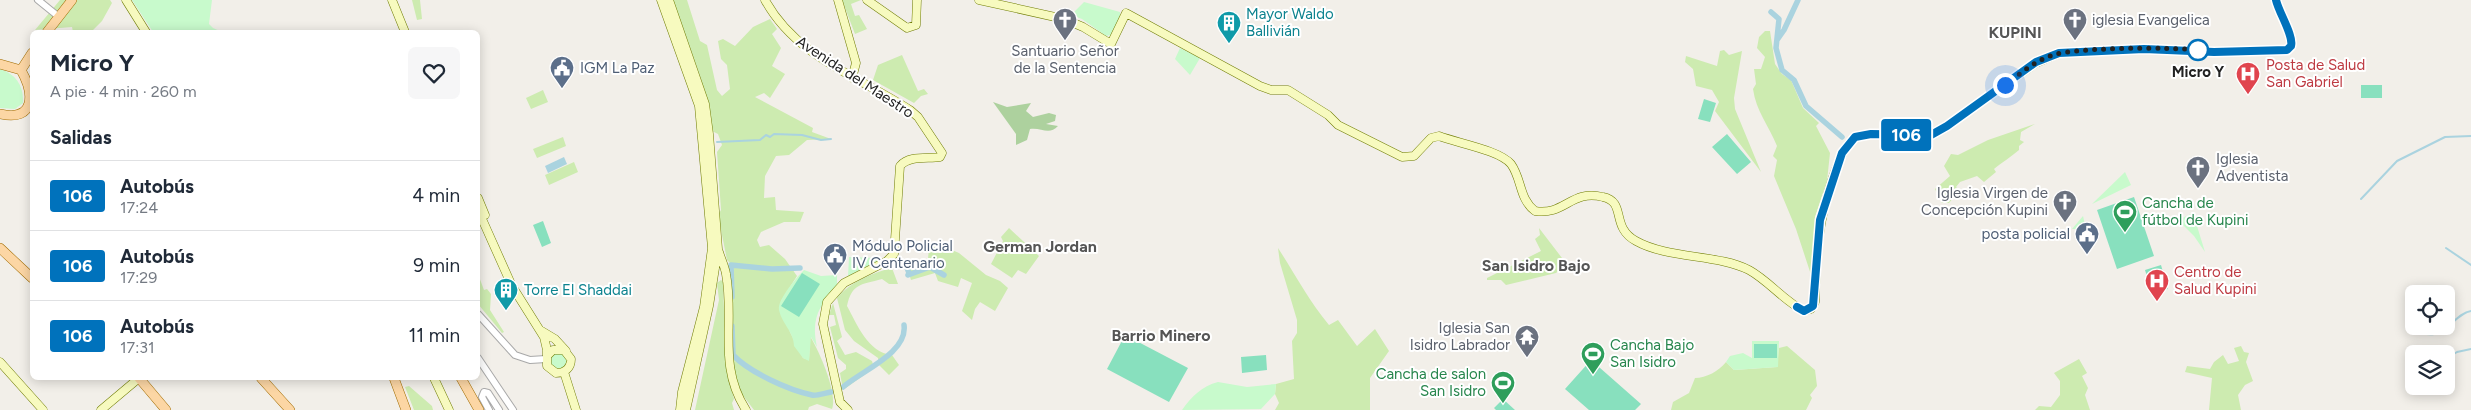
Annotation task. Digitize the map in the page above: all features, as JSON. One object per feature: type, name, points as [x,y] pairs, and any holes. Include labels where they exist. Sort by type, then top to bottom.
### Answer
[{"type":"main road","points":[[48,30],[72,0]]},
{"type":"main road","points":[[126,0],[145,30]]},
{"type":"main road","points":[[392,0],[404,30]]},
{"type":"main road","points":[[661,0],[699,106],[712,248],[704,307],[682,392],[680,410]]},
{"type":"main road","points":[[669,0],[705,104],[718,249],[727,282],[729,367],[733,388],[746,410]]},
{"type":"main road","name":"Avenida del Maestro","points":[[765,0],[777,21],[788,34],[852,78],[910,110],[918,117],[942,153],[940,156],[903,162],[900,166],[894,254],[887,262],[844,283],[827,302],[823,324],[840,402]]},
{"type":"main road","points":[[838,0],[856,63],[852,78]]},
{"type":"main road","points":[[867,0],[907,28],[916,24],[918,0]]},
{"type":"main road","points":[[979,0],[1064,20],[1083,27],[1111,44],[1126,13],[1260,86],[1271,90],[1288,90],[1328,115],[1338,126],[1402,157],[1414,156],[1431,138],[1439,136],[1485,151],[1507,161],[1515,172],[1526,201],[1535,211],[1553,212],[1572,199],[1581,196],[1602,196],[1612,200],[1617,206],[1621,228],[1628,237],[1650,248],[1749,270],[1804,311],[1813,306],[1820,220],[1842,153],[1855,137],[1871,134],[1931,135],[1947,126],[2036,62],[2059,53],[2144,49],[2214,52],[2287,50],[2291,46],[2292,36],[2279,14],[2276,0]]},
{"type":"main road","points":[[21,70],[30,56]]},
{"type":"main road","points":[[0,64],[21,70]]},
{"type":"main road","points":[[0,114],[15,116],[30,112],[30,92],[21,70]]},
{"type":"main road","points":[[480,203],[516,285],[518,295]]},
{"type":"main road","points":[[480,214],[518,295],[540,330],[547,357],[547,366],[553,372],[564,372]]},
{"type":"main road","points":[[0,248],[30,276]]},
{"type":"main road","points":[[686,410],[714,280],[718,249]]},
{"type":"main road","points":[[714,280],[721,276],[727,282]]},
{"type":"main road","points":[[540,330],[555,339],[567,352],[571,363],[564,372]]},
{"type":"main road","points":[[547,357],[557,349],[567,352]]},
{"type":"main road","points":[[0,362],[43,410]]},
{"type":"main road","points":[[564,372],[576,410]]},
{"type":"main road","points":[[101,410],[137,380]]},
{"type":"main road","points":[[141,380],[166,410]]},
{"type":"main road","points":[[263,380],[290,410]]},
{"type":"main road","points":[[395,380],[406,410]]},
{"type":"main road","points":[[435,380],[449,410]]},
{"type":"main road","points":[[462,380],[479,410]]},
{"type":"main road","points":[[835,410],[840,402],[848,410]]},
{"type":"street","points":[[38,0],[59,16]]},
{"type":"street","points":[[480,316],[515,355],[530,360],[547,357]]},
{"type":"street","points":[[480,361],[514,410]]},
{"type":"street","points":[[489,410],[482,397],[484,392],[488,393],[499,410]]},
{"type":"green space","points":[[60,0],[110,0],[112,3],[102,21],[93,30],[73,30],[72,27],[35,30]]},
{"type":"green space","points":[[132,0],[212,0],[209,24],[218,30],[152,30]]},
{"type":"green space","points":[[412,0],[420,0],[422,19],[417,20]]},
{"type":"green space","points":[[673,0],[687,0],[700,41],[707,45],[717,90],[722,96],[730,89],[727,65],[721,59],[718,41],[723,39],[735,46],[753,27],[770,19],[777,29],[772,34],[781,48],[772,66],[785,74],[770,98],[764,93],[755,97],[813,128],[812,132],[831,139],[807,140],[789,155],[776,156],[765,176],[764,198],[775,197],[776,210],[804,212],[800,222],[784,222],[761,232],[757,240],[760,247],[769,245],[785,259],[797,276],[781,301],[790,332],[803,358],[809,360],[810,336],[818,351],[830,383],[833,402],[832,409],[817,404],[809,407],[808,410],[754,410],[738,389],[734,375],[732,274],[734,267],[727,260],[718,215],[721,210],[717,152],[722,145],[718,134],[712,131],[701,79]]},
{"type":"green space","points":[[842,0],[861,0],[851,4],[855,16],[859,15],[867,29],[855,34]]},
{"type":"green space","points":[[1084,2],[1120,12],[1111,35],[1106,36],[1082,19],[1071,15]]},
{"type":"green space","points":[[1765,31],[1770,31],[1775,64],[1782,74],[1791,80],[1803,108],[1819,123],[1816,126],[1830,153],[1827,181],[1815,217],[1815,287],[1796,229],[1774,176],[1777,160],[1773,156],[1777,146],[1760,111],[1753,89],[1756,84],[1754,69],[1761,69],[1765,57],[1757,48],[1759,37]]},
{"type":"green space","points":[[1180,48],[1200,58],[1190,75],[1175,59]]},
{"type":"green space","points":[[1724,50],[1729,55],[1742,51],[1734,98],[1735,109],[1761,172],[1715,111],[1719,102],[1712,90],[1696,86],[1693,69],[1685,62],[1686,56],[1717,66],[1720,51]]},
{"type":"green space","points":[[902,55],[918,91],[924,89],[928,94],[921,96],[914,103],[873,80],[878,65]]},
{"type":"green space","points":[[0,69],[15,77],[22,91],[23,103],[15,109],[0,108]]},
{"type":"green space","points":[[2361,85],[2382,85],[2382,98],[2361,98]]},
{"type":"green space","points":[[543,90],[548,102],[531,109],[526,98]]},
{"type":"green space","points":[[1704,99],[1716,103],[1710,122],[1698,119]]},
{"type":"green space","points":[[993,102],[1007,107],[1031,103],[1026,111],[1033,117],[1049,113],[1056,115],[1055,121],[1046,124],[1058,126],[1048,131],[1030,129],[1027,140],[1016,145],[1016,134]]},
{"type":"green space","points":[[2035,124],[2021,132],[2020,140],[2024,142],[2019,146],[2019,150],[1994,169],[1996,172],[1984,182],[1977,176],[1960,182],[1956,187],[1958,189],[1951,193],[1953,198],[1949,203],[1942,203],[1935,189],[1950,176],[1944,166],[1951,154],[1958,155],[1988,140]]},
{"type":"green space","points":[[1727,134],[1751,162],[1737,174],[1712,147]]},
{"type":"green space","points":[[563,137],[566,146],[537,158],[533,149]]},
{"type":"green space","points":[[574,162],[578,172],[549,185],[545,175]]},
{"type":"green space","points":[[2125,172],[2131,185],[2092,204]]},
{"type":"green space","name":"Cancha de fútbol de Kupini","points":[[2134,197],[2154,256],[2117,269],[2097,210]]},
{"type":"green space","points":[[2193,213],[2205,252],[2194,236],[2178,220]]},
{"type":"green space","points":[[2083,216],[2086,229],[2072,229]]},
{"type":"green space","points":[[543,221],[551,243],[542,247],[533,225]]},
{"type":"green space","points":[[1009,228],[1039,256],[1026,274],[1018,270],[1012,278],[991,264],[1003,241],[1001,237]]},
{"type":"green space","points":[[1539,228],[1562,258],[1563,266],[1556,273],[1506,285],[1501,280],[1487,280],[1487,278],[1541,251],[1535,239],[1540,235]]},
{"type":"green space","points":[[929,247],[935,247],[937,253],[952,250],[959,253],[986,275],[1000,281],[1008,288],[995,311],[980,302],[975,309],[972,320],[962,311],[972,283],[961,278],[958,287],[938,281],[935,273],[911,280],[906,265],[917,271],[924,266],[923,260],[928,259]]},
{"type":"green space","points":[[1278,248],[1329,325],[1338,320],[1357,346],[1375,329],[1389,351],[1370,378],[1370,410],[1275,410],[1279,403],[1275,394],[1276,384],[1294,379],[1292,341],[1297,333],[1297,320],[1280,263]]},
{"type":"green space","points":[[849,257],[881,258],[881,259],[848,276]]},
{"type":"green space","points":[[2161,265],[2168,289],[2152,293],[2145,270]]},
{"type":"green space","points":[[892,268],[898,284],[889,284],[882,279],[858,286],[849,298],[847,306],[859,329],[870,343],[876,349],[892,355],[899,365],[889,375],[879,365],[878,358],[854,341],[845,330],[837,298],[848,287],[862,279]]},
{"type":"green space","points":[[804,270],[821,276],[837,275],[837,287],[825,301],[818,314],[815,329],[817,347],[811,337],[809,361],[803,358],[794,346],[792,336],[779,310],[784,295]]},
{"type":"green space","points":[[802,273],[820,284],[799,317],[781,306]]},
{"type":"green space","points":[[480,279],[484,290],[487,289],[491,294],[490,310],[504,332],[502,333],[480,306]]},
{"type":"green space","points":[[721,280],[723,282],[726,366],[734,399],[732,403],[734,410],[695,410],[719,300],[717,283]]},
{"type":"green space","points":[[833,303],[842,337],[837,341],[845,355],[856,352],[872,361],[874,368],[843,390],[840,373],[846,369],[846,365],[838,358],[830,327],[836,325],[834,315],[829,315]]},
{"type":"green space","points":[[1125,335],[1188,368],[1169,402],[1107,369]]},
{"type":"green space","points":[[1752,341],[1779,341],[1778,367],[1734,370],[1726,362],[1730,356],[1743,353],[1752,358]]},
{"type":"green space","points":[[1754,344],[1777,344],[1777,358],[1754,358]]},
{"type":"green space","points":[[1787,346],[1815,370],[1817,386],[1810,395],[1812,398],[1806,410],[1671,410],[1673,402],[1689,393],[1695,378],[1704,377],[1712,373],[1726,362],[1734,370],[1777,367],[1779,348]]},
{"type":"green space","points":[[2241,346],[2244,352],[2249,353],[2246,362],[2253,381],[2245,385],[2238,395],[2241,410],[2209,410],[2212,378],[2185,372],[2187,366],[2210,369],[2214,362],[2223,355],[2228,364],[2239,361],[2234,348]]},
{"type":"green space","points":[[561,351],[568,361],[566,366],[558,370],[550,366],[550,356]]},
{"type":"green space","points":[[1266,355],[1267,370],[1242,373],[1241,357]]},
{"type":"green space","points":[[2079,359],[2087,373],[2082,376],[2088,388],[2085,395],[2090,410],[2035,410],[2039,406],[2051,407],[2060,395],[2060,381],[2054,373]]},
{"type":"green space","name":"Cancha Bajo San Isidro","points":[[1591,360],[1641,404],[1635,410],[1589,410],[1565,389]]},
{"type":"green space","points":[[1218,382],[1247,387],[1276,384],[1275,394],[1261,409],[1182,410],[1197,393],[1207,386]]},
{"type":"green space","points":[[409,386],[432,406],[433,410],[414,410],[405,387]]},
{"type":"green space","name":"Cancha de salon San Isidro","points":[[1503,399],[1515,410],[1496,410],[1494,408]]},
{"type":"water","points":[[564,157],[567,164],[548,173],[545,166]]},
{"type":"waterway","points":[[1777,40],[1784,30],[1798,0]]},
{"type":"waterway","points":[[1771,12],[1779,19],[1776,48],[1782,70],[1794,80],[1806,106],[1842,137]]},
{"type":"waterway","points":[[717,142],[760,140],[766,135],[770,137],[774,134],[802,135],[821,140],[831,139]]},
{"type":"waterway","points":[[2361,199],[2397,161],[2445,137],[2471,136]]},
{"type":"waterway","points":[[2446,248],[2471,265]]},
{"type":"waterway","points":[[732,297],[731,265],[772,269],[800,268]]},
{"type":"waterway","points":[[906,265],[908,275],[930,267],[944,275]]},
{"type":"waterway","points":[[2455,320],[2466,312],[2471,311]]},
{"type":"waterway","points":[[843,387],[891,353],[899,344],[903,335],[904,325]]},
{"type":"waterway","points":[[732,326],[733,355],[749,368],[770,380],[802,393],[819,395],[831,392]]},
{"type":"waterway","points":[[2455,353],[2471,349]]},
{"type":"bus line","name":"106","points":[[1797,307],[1804,311],[1809,310],[1815,302],[1817,242],[1825,199],[1842,153],[1847,144],[1855,137],[1871,134],[1920,136],[1936,133],[2036,62],[2059,53],[2144,49],[2193,49],[2214,52],[2287,50],[2291,46],[2292,36],[2279,14],[2276,0]]},
{"type":"place","name":"Santuario Señor de la Sentencia","points":[[1065,41]]},
{"type":"place","name":"iglesia Evangelica","points":[[2075,41]]},
{"type":"place","name":"Mayor Waldo Ballivián","points":[[1229,44]]},
{"type":"place","name":"Micro Y","points":[[2198,50]]},
{"type":"place","name":"IGM La Paz","points":[[562,89]]},
{"type":"place","name":"Posta de Salud San Gabriel","points":[[2248,95]]},
{"type":"place","name":"Iglesia Adventista","points":[[2198,189]]},
{"type":"place","name":"Iglesia Virgen de Concepción Kupini","points":[[2065,223]]},
{"type":"place","name":"Cancha de fútbol de Kupini","points":[[2125,233]]},
{"type":"place","name":"posta policial","points":[[2087,255]]},
{"type":"place","name":"Módulo Policial IV Centenario","points":[[835,276]]},
{"type":"place","name":"Centro de Salud Kupini","points":[[2157,302]]},
{"type":"place","name":"Torre El Shaddai","points":[[506,311]]},
{"type":"place","name":"Iglesia San Isidro Labrador","points":[[1527,358]]},
{"type":"place","name":"Cancha Bajo San Isidro","points":[[1593,375]]},
{"type":"place","name":"Cancha de salon San Isidro","points":[[1503,404]]},
{"type":"district","name":"KUPINI","points":[[2015,32]]},
{"type":"district","name":"German Jordan","points":[[1040,246]]},
{"type":"district","name":"San Isidro Bajo","points":[[1536,265]]},
{"type":"district","name":"Barrio Minero","points":[[1161,335]]},
{"type":"route","points":[[2005,85],[2036,62],[2059,53],[2144,49],[2198,50]]}]
